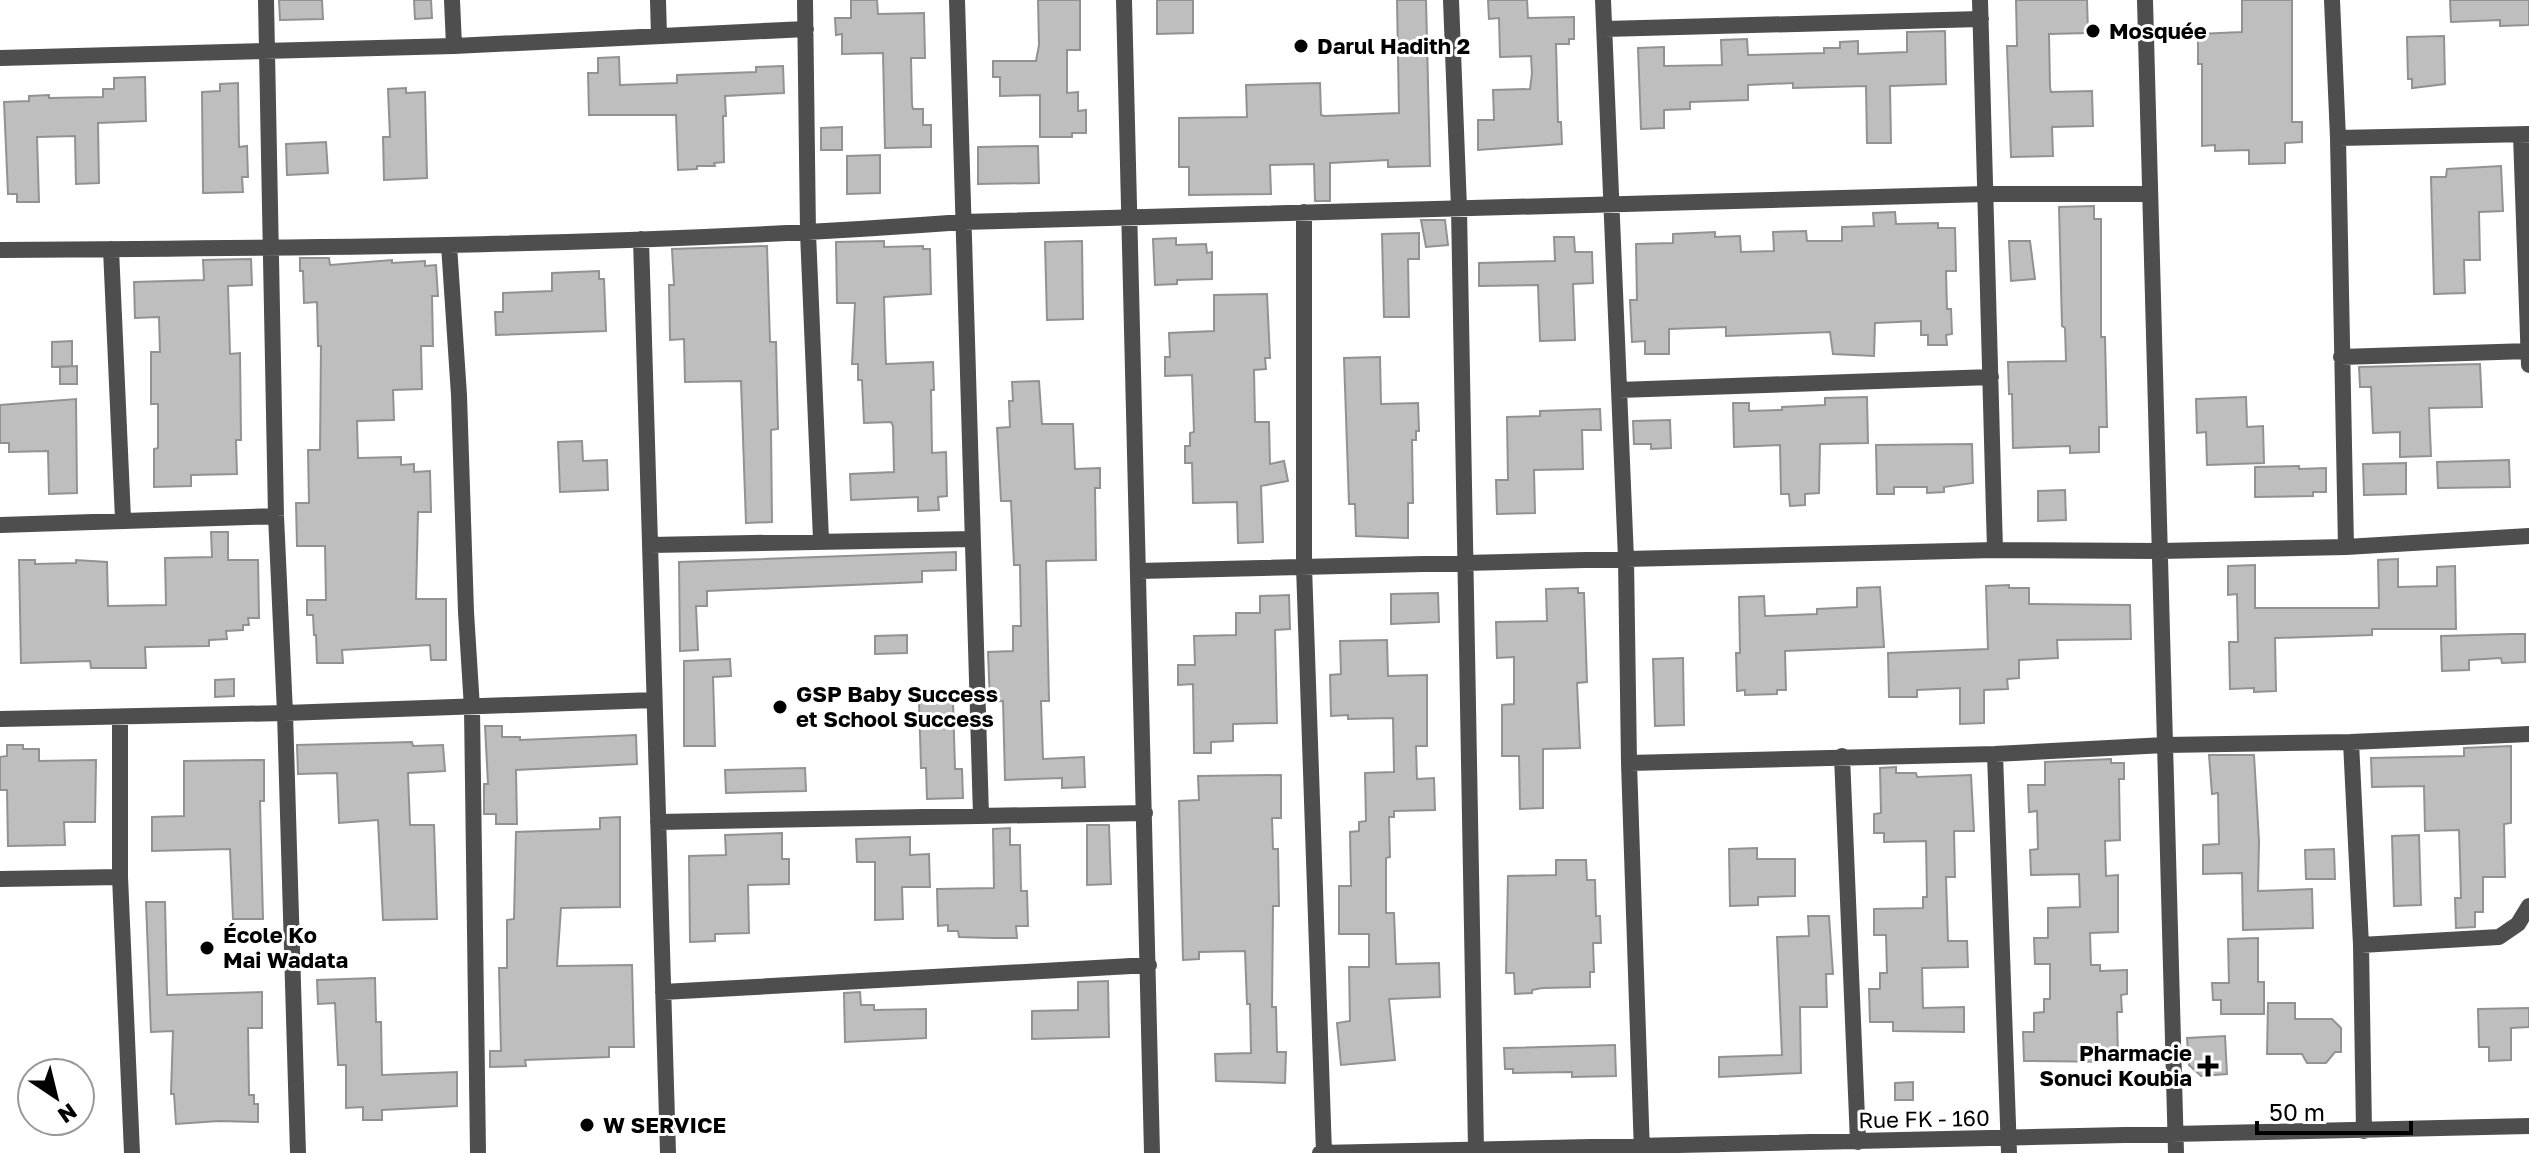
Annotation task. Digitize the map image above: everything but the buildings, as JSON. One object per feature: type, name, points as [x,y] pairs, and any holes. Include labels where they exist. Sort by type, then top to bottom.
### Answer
[{"type":"street","points":[[266,0],[276,516],[298,1153]]},
{"type":"street","points":[[452,0],[454,46]]},
{"type":"street","points":[[658,0],[659,36]]},
{"type":"street","points":[[805,0],[808,233],[821,540]]},
{"type":"street","points":[[957,0],[981,816]]},
{"type":"street","points":[[1124,0],[1152,1153]]},
{"type":"street","points":[[1451,0],[1459,208],[1476,1149]]},
{"type":"street","points":[[1603,0],[1626,559],[1629,763],[1642,1149]]},
{"type":"street","points":[[1980,0],[1995,550]]},
{"type":"street","points":[[2145,0],[2176,1153]]},
{"type":"street","points":[[2332,0],[2338,138],[2346,547]]},
{"type":"street","points":[[1605,29],[1981,19]]},
{"type":"street","points":[[0,58],[454,46],[806,29]]},
{"type":"street","points":[[2338,138],[2525,134],[2529,365]]},
{"type":"street","points":[[0,250],[449,245],[808,233],[963,222],[1986,194],[2150,194]]},
{"type":"street","points":[[1304,212],[1304,566],[1322,1153]]},
{"type":"street","points":[[641,239],[668,1153]]},
{"type":"street","points":[[449,245],[459,395],[472,708],[478,1153]]},
{"type":"street","points":[[111,249],[123,519]]},
{"type":"street","points":[[2341,357],[2529,351]]},
{"type":"street","points":[[1619,390],[1991,377]]},
{"type":"street","points":[[0,525],[276,516]]},
{"type":"street","points":[[1139,571],[1995,550],[2160,551],[2346,547],[2529,536]]},
{"type":"street","points":[[650,545],[972,539]]},
{"type":"street","points":[[0,719],[472,708],[654,700]]},
{"type":"street","points":[[120,718],[120,877],[132,1153]]},
{"type":"street","points":[[1629,763],[1995,754],[2165,745],[2351,742],[2529,734]]},
{"type":"street","points":[[2351,742],[2361,945],[2364,1131]]},
{"type":"street","points":[[1995,754],[2009,1146]]},
{"type":"street","points":[[1842,756],[1858,1142]]},
{"type":"street","points":[[658,822],[1145,813]]},
{"type":"street","points":[[0,879],[120,877]]},
{"type":"street","points":[[2361,945],[2499,937],[2518,924],[2529,906]]},
{"type":"street","points":[[663,992],[1149,965]]},
{"type":"street","name":"Rue FK - 160","points":[[1322,1153],[1642,1149],[1858,1142],[2009,1146],[2176,1134],[2529,1126]]},
{"type":"place","name":"Mosquée","points":[[2093,31]]},
{"type":"place","name":"Darul Hadith 2","points":[[1301,46]]},
{"type":"place","name":"GSP Baby Success et School Success","points":[[780,707]]},
{"type":"place","name":"École Ko Mai Wadata","points":[[207,948]]},
{"type":"place","name":"Pharmacie Sonuci Koubia","points":[[2208,1066]]},
{"type":"place","name":"W SERVICE","points":[[587,1125]]}]
